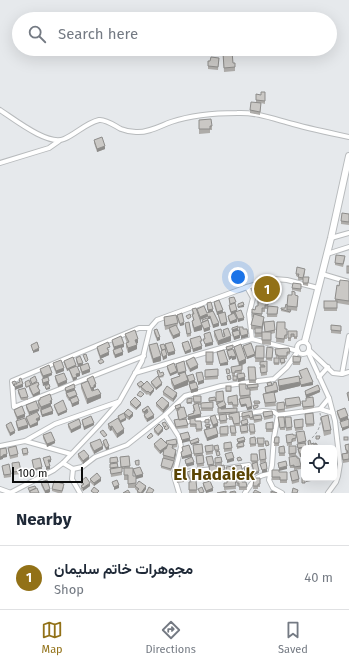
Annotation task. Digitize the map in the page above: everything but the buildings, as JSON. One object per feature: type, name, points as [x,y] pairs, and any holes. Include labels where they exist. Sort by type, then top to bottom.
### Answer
[{"type":"street","points":[[0,110],[39,135],[50,140],[59,141]]},
{"type":"street","points":[[0,163],[49,148],[59,141],[100,120],[104,120],[123,130],[137,132],[148,131],[171,122],[201,114],[236,112],[253,113],[296,125],[349,137]]},
{"type":"street","points":[[305,341],[331,238],[349,156]]},
{"type":"street","points":[[331,238],[349,234]]},
{"type":"street","points":[[326,254],[349,247]]},
{"type":"street","points":[[322,274],[349,282]]},
{"type":"street","points":[[0,489],[11,493],[54,470],[63,463],[98,426],[120,402],[144,356],[150,328],[157,320],[247,287],[274,280],[287,280],[318,288]]},
{"type":"street","points":[[247,287],[252,298],[249,314],[252,339]]},
{"type":"street","points":[[144,356],[14,407],[12,381],[139,328],[150,328]]},
{"type":"street","points":[[342,374],[349,336]]},
{"type":"street","points":[[135,373],[252,339],[298,351],[303,354],[309,351]]},
{"type":"street","points":[[63,463],[73,469],[82,467],[96,456],[127,445],[165,415],[185,396],[221,386],[274,379],[287,367],[298,351],[298,344],[305,341]]},
{"type":"street","points":[[305,341],[310,346],[309,351],[329,398],[333,413],[340,464],[337,473]]},
{"type":"street","points":[[309,351],[334,373],[342,374],[349,372]]},
{"type":"street","points":[[320,377],[328,367]]},
{"type":"street","points":[[319,409],[329,398]]},
{"type":"street","points":[[0,446],[25,441],[55,424],[120,402]]},
{"type":"street","points":[[171,423],[263,411],[274,412],[278,415],[319,409],[333,413]]},
{"type":"street","points":[[165,415],[179,437],[181,447],[174,473],[179,493]]},
{"type":"street","points":[[278,415],[274,437],[272,464],[269,474],[270,484],[273,488],[282,493]]},
{"type":"street","points":[[25,441],[71,454]]},
{"type":"street","points":[[174,473],[249,465]]},
{"type":"street","points":[[73,469],[72,479],[80,493]]},
{"type":"street","points":[[245,493],[258,477],[269,474]]},
{"type":"street","points":[[328,493],[336,481]]},
{"type":"path","points":[[312,438],[318,432],[320,425],[319,409]]},
{"type":"place","name":"مجوهرات خاتم سليمان","points":[[267,289]]},
{"type":"district","name":"El Hadaiek","points":[[214,474]]}]
